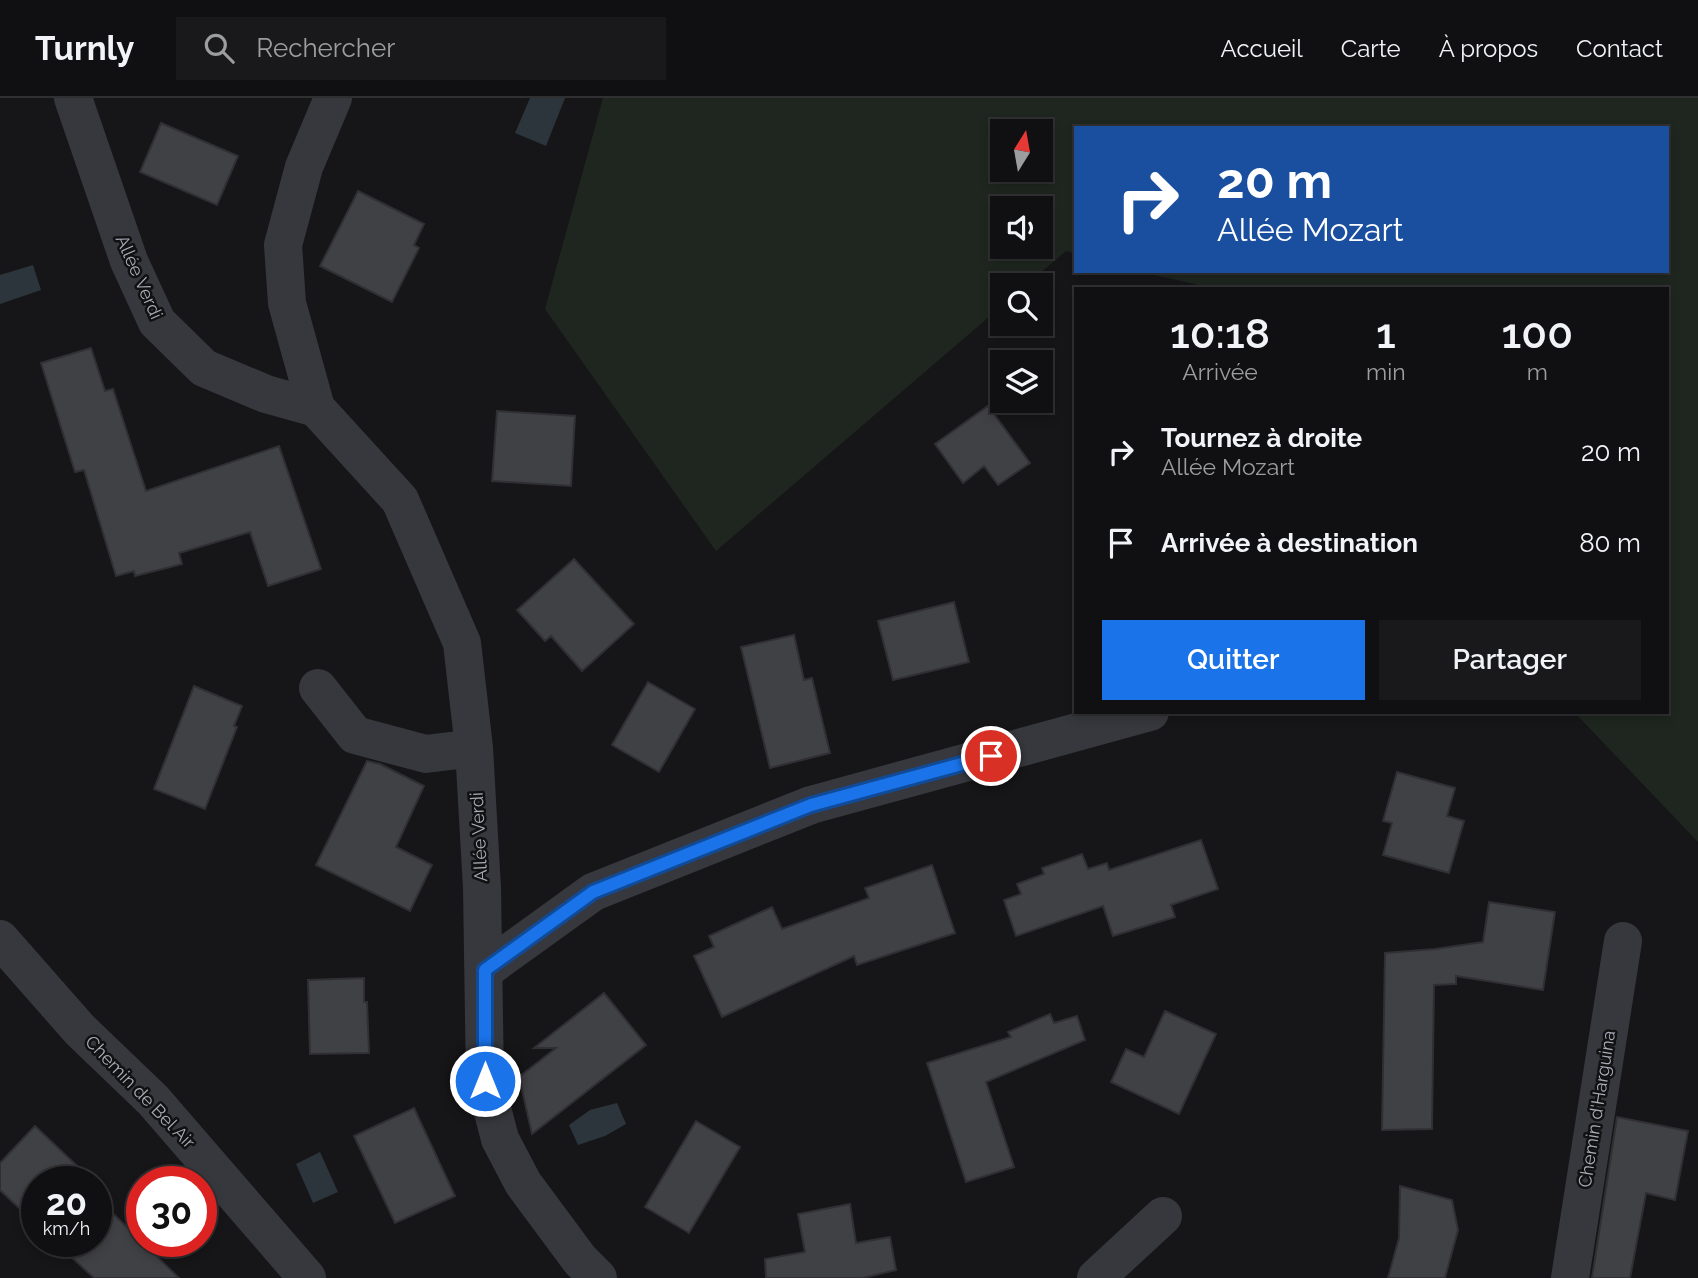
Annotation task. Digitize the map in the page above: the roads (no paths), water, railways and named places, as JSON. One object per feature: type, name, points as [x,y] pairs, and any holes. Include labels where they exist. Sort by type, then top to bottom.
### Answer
[{"type":"street","name":"Allée Verdi","points":[[73,98],[129,261],[157,322],[204,368],[265,394],[316,408]]},
{"type":"street","name":"Allée Verdi","points":[[332,98],[304,167],[283,245],[287,303],[316,408],[400,500],[462,643],[474,748],[485,970],[485,1081],[500,1139],[523,1183],[580,1260],[598,1278]]},
{"type":"street","points":[[318,688],[355,735],[426,754],[474,748]]},
{"type":"street","points":[[485,970],[593,892],[811,805],[1094,720],[1136,714]]},
{"type":"street","name":"Chemin de Bel Air","points":[[0,939],[80,1030],[153,1100],[307,1278]]},
{"type":"street","name":"Chemin d'Harguina","points":[[1570,1278],[1623,941]]},
{"type":"street","points":[[1097,1278],[1163,1216]]}]
